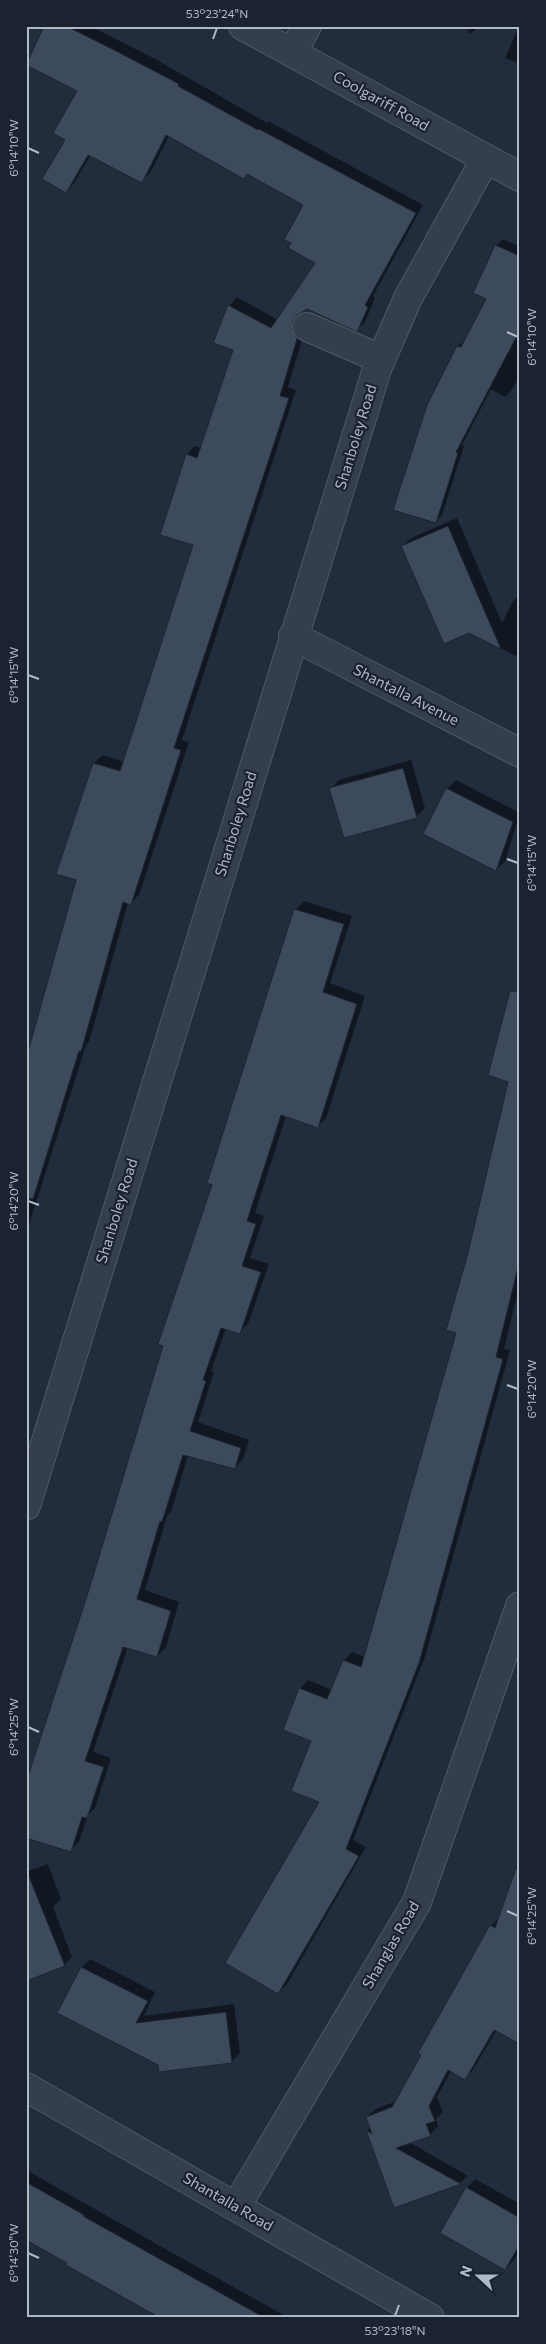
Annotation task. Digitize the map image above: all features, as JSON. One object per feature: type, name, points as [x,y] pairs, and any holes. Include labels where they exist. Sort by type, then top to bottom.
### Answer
[{"type":"street","name":"Coolgariff Road","points":[[243,26],[520,177]]},
{"type":"street","points":[[292,53],[307,26]]},
{"type":"street","name":"Shanboley Road","points":[[26,1506],[293,636],[381,359],[408,298],[486,158]]},
{"type":"street","points":[[307,327],[381,359]]},
{"type":"street","name":"Shantalla Avenue","points":[[293,636],[520,753]]},
{"type":"street","name":"Shanglas Road","points":[[236,2207],[417,1902],[520,1606]]},
{"type":"street","name":"Shantalla Road","points":[[26,2087],[430,2318]]},
{"type":"building","points":[[44,26],[66,26],[118,52],[179,84],[178,86],[258,130],[416,213],[365,305],[368,307],[357,332],[307,309],[297,315],[293,321],[292,329],[297,339],[280,396],[289,398],[174,748],[181,750],[131,905],[123,902],[81,1052],[79,1051],[33,1199],[26,1198],[26,1059],[76,880],[56,874],[93,763],[120,771],[193,545],[160,535],[186,454],[197,458],[233,350],[213,343],[228,305],[271,328],[315,263],[288,248],[291,243],[284,240],[303,205],[247,174],[244,179],[166,135],[142,183],[88,155],[66,193],[42,179],[65,140],[53,133],[77,91],[26,65]]},
{"type":"building","points":[[495,245],[520,256],[520,330],[456,452],[458,453],[436,523],[393,510],[427,405],[457,346],[461,347],[486,299],[473,293]]},
{"type":"building","points":[[448,526],[501,649],[469,633],[444,644],[401,546]]},
{"type":"building","points":[[403,768],[417,818],[344,838],[329,788]]},
{"type":"building","points":[[446,788],[513,822],[496,871],[423,834]]},
{"type":"building","points":[[294,909],[344,924],[323,992],[357,1004],[318,1128],[281,1115],[247,1221],[256,1224],[242,1266],[261,1272],[240,1334],[221,1328],[203,1380],[206,1381],[190,1431],[241,1448],[235,1469],[183,1455],[162,1522],[160,1521],[137,1599],[171,1611],[157,1657],[123,1647],[85,1761],[104,1767],[87,1818],[82,1817],[71,1852],[26,1838],[26,1782],[87,1596],[163,1346],[158,1344],[212,1185],[207,1183]]},
{"type":"building","points":[[510,991],[520,992],[520,1259],[496,1357],[503,1359],[419,1663],[346,1849],[359,1856],[278,1994],[225,1963],[319,1802],[291,1791],[311,1741],[283,1730],[299,1688],[327,1699],[343,1660],[361,1667],[456,1333],[446,1330],[468,1253],[508,1082],[488,1075]]},
{"type":"building","points":[[516,1868],[520,1869],[520,2044],[494,2030],[465,2080],[448,2070],[429,2106],[435,2121],[426,2124],[431,2136],[396,2148],[461,2184],[394,2208],[366,2130],[372,2134],[366,2117],[392,2107],[421,2055],[418,2053],[490,1925],[495,1928]]},
{"type":"building","points":[[26,1874],[28,1874],[65,1966],[26,1981]]},
{"type":"building","points":[[81,1967],[148,2001],[136,2023],[226,2012],[232,2063],[159,2072],[158,2065],[57,2013]]},
{"type":"building","points":[[26,2182],[265,2318],[160,2318],[66,2265],[67,2263],[26,2240]]},
{"type":"building","points":[[466,2187],[520,2218],[520,2244],[505,2270],[440,2233]]}]
